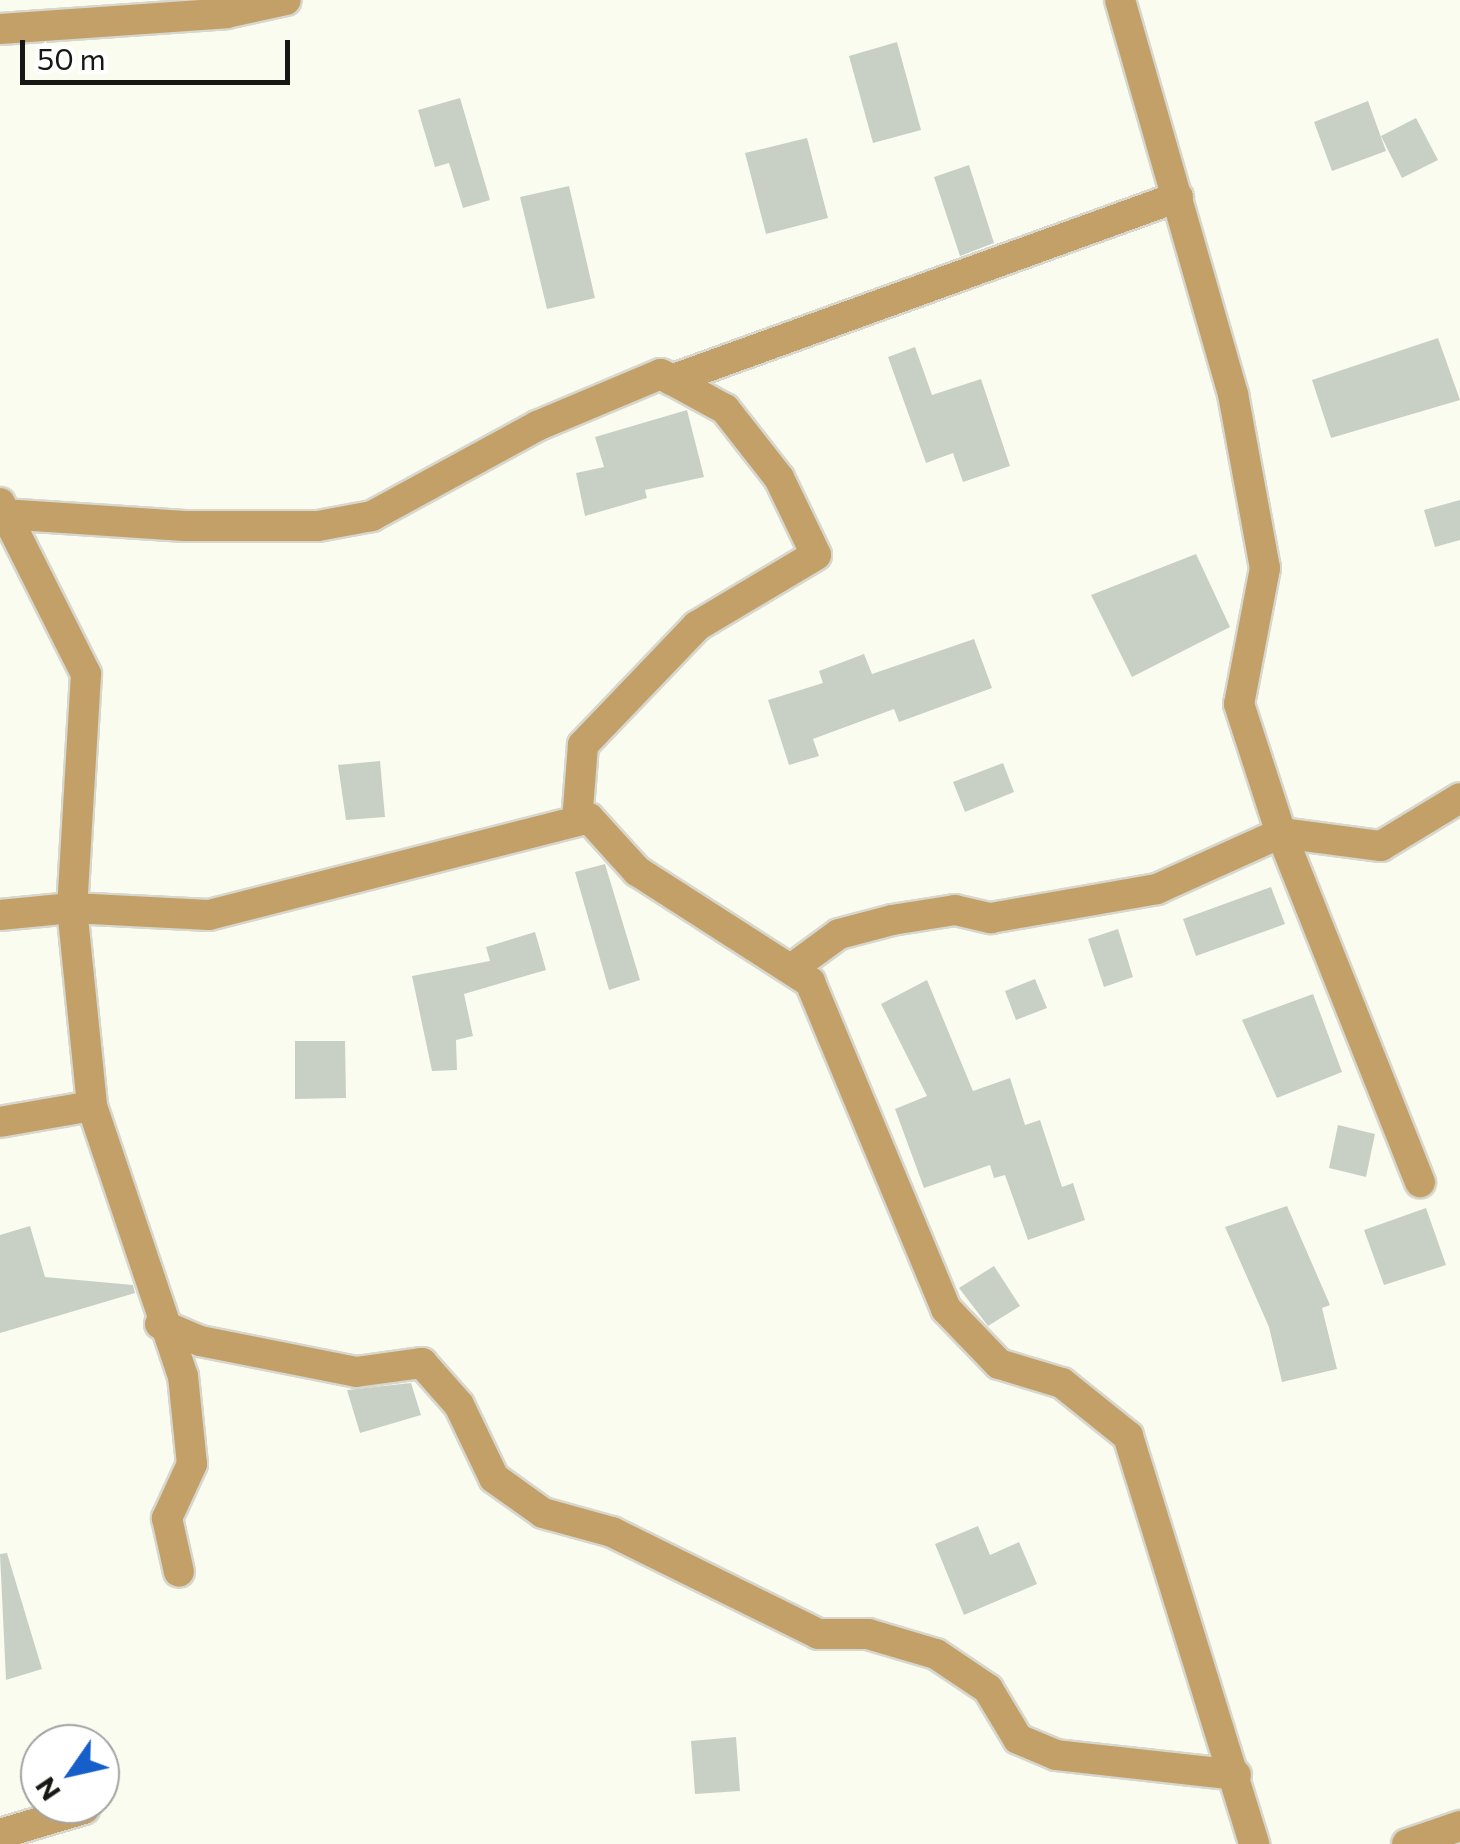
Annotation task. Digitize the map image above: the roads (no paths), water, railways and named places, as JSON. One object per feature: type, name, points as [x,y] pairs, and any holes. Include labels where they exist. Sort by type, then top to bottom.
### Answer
[{"type":"street","points":[[0,29],[226,13],[285,0]]},
{"type":"street","points":[[1120,0],[1232,394],[1265,568],[1239,704],[1281,833],[1420,1182]]},
{"type":"street","points":[[671,380],[1178,197]]},
{"type":"street","points":[[2,509],[185,526],[318,526],[372,516],[537,426],[661,374],[725,409],[779,478],[816,556],[696,626],[583,745],[576,821]]},
{"type":"street","points":[[2,509],[86,674],[72,908],[92,1106],[160,1324],[183,1376],[192,1464],[167,1518],[179,1572]]},
{"type":"street","points":[[790,969],[839,934],[892,920],[956,910],[991,918],[1157,889],[1281,833],[1381,846],[1460,798]]},
{"type":"street","points":[[0,914],[72,908],[209,915],[589,818],[637,871],[810,982],[946,1309],[999,1364],[1062,1383],[1128,1436],[1236,1775],[1254,1844]]},
{"type":"street","points":[[0,1122],[92,1106]]},
{"type":"street","points":[[160,1324],[200,1340],[356,1372],[422,1363],[459,1405],[494,1478],[543,1513],[612,1532],[818,1634],[868,1634],[936,1654],[988,1689],[1018,1739],[1056,1755],[1236,1775]]},
{"type":"street","points":[[0,1834],[34,1824]]},
{"type":"street","points":[[1406,1844],[1460,1826]]}]
